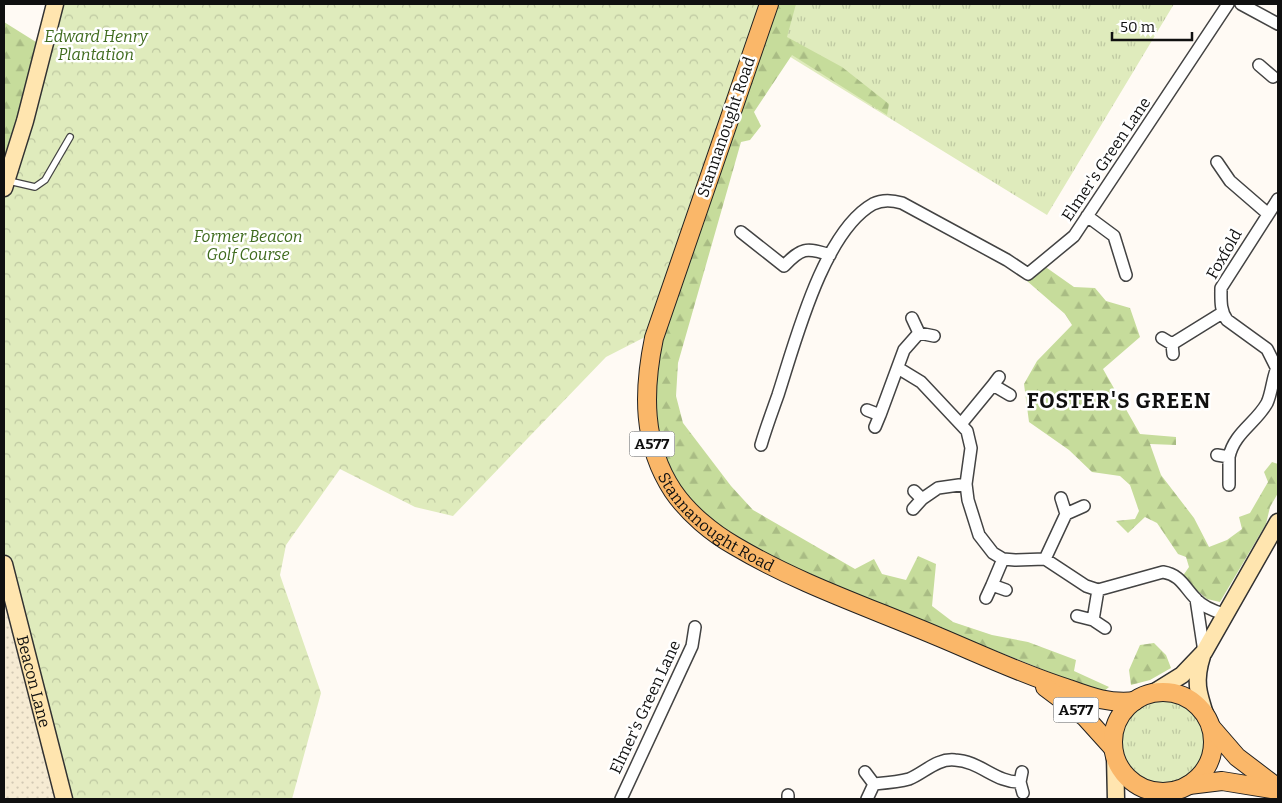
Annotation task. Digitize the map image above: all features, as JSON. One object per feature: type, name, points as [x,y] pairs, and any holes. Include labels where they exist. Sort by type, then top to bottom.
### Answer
[{"type":"main road","name":"Stannanought Road","points":[[769,4],[654,338],[646,394],[647,422],[661,470],[674,492],[710,530],[762,562],[1032,678],[1109,702],[1134,701]]},
{"type":"main road","name":"Stannanought Road","points":[[1032,678],[1085,717],[1114,752]]},
{"type":"main road","name":"A577","points":[[1153,693],[1170,693],[1186,698],[1199,708],[1237,757],[1278,789],[1222,781],[1160,792],[1140,787],[1125,774],[1114,752],[1114,734],[1118,721],[1134,701],[1153,693]]},
{"type":"main road","points":[[1184,787],[1201,774],[1210,760],[1213,744],[1208,722]]},
{"type":"street","points":[[5,185],[55,4]]},
{"type":"street","name":"Elmer's Green Lane","points":[[761,445],[816,283],[830,256],[856,218],[874,204],[889,200],[902,202],[1007,260],[1028,274],[1074,236],[1228,4]]},
{"type":"street","points":[[1241,4],[1278,24]]},
{"type":"street","points":[[1259,66],[1276,76]]},
{"type":"street","points":[[1217,162],[1230,182],[1267,213]]},
{"type":"street","name":"Foxfold","points":[[1222,313],[1221,288],[1267,213],[1278,199]]},
{"type":"street","points":[[1088,216],[1114,236],[1126,275]]},
{"type":"street","points":[[741,232],[784,266],[797,252],[806,250],[815,250],[830,256]]},
{"type":"street","points":[[1169,345],[1222,313],[1234,325],[1267,350],[1277,367],[1274,384],[1268,400],[1258,415],[1223,456],[1230,485]]},
{"type":"street","points":[[912,318],[919,332],[934,336]]},
{"type":"street","points":[[876,427],[904,350],[919,332]]},
{"type":"street","points":[[898,368],[921,382],[961,424],[970,440],[966,484],[971,510],[979,535],[993,553],[1003,559],[1045,560],[1086,586],[1098,590],[1162,572],[1171,573],[1180,578],[1196,599],[1206,608],[1224,614]]},
{"type":"street","points":[[961,424],[996,381],[1010,394]]},
{"type":"street","points":[[867,410],[880,415]]},
{"type":"street","points":[[913,509],[918,495],[938,488],[966,484]]},
{"type":"street","points":[[1061,498],[1066,514]]},
{"type":"street","points":[[1045,560],[1066,514],[1084,506]]},
{"type":"street","points":[[1208,722],[1197,684],[1197,672],[1204,652],[1278,522]]},
{"type":"street","points":[[986,598],[1003,559]]},
{"type":"street","name":"Beacon Lane","points":[[4,564],[64,799]]},
{"type":"street","points":[[992,585],[1006,590]]},
{"type":"street","points":[[1092,620],[1098,590]]},
{"type":"street","points":[[1196,599],[1204,652]]},
{"type":"street","points":[[1077,616],[1092,620],[1105,628]]},
{"type":"street","name":"Elmer's Green Lane","points":[[621,799],[692,646],[696,627]]},
{"type":"street","points":[[1153,693],[1182,675],[1204,652]]},
{"type":"street","points":[[1114,752],[1116,799]]},
{"type":"street","points":[[874,784],[906,780],[937,763],[954,759],[974,764],[1001,780],[1022,782]]},
{"type":"street","points":[[865,772],[874,784]]},
{"type":"street","points":[[867,799],[874,784]]},
{"type":"street","points":[[1159,799],[1184,787]]},
{"type":"lane","points":[[5,185],[35,187],[45,180],[70,137]]},
{"type":"shaded area","points":[[4,564],[64,799],[4,799]]},
{"type":"green space","name":"Former Beacon Golf Course","points":[[55,4],[764,4],[717,127],[647,336],[606,357],[453,516],[415,507],[340,469],[286,545],[280,575],[321,693],[292,799],[64,799],[4,564],[4,188]]},
{"type":"green space","points":[[772,4],[796,4],[787,37],[842,67],[889,104],[887,115],[792,55],[754,112],[761,126],[750,140],[741,142],[678,363],[676,396],[683,423],[731,486],[753,510],[855,569],[874,559],[882,574],[906,580],[918,556],[936,564],[932,606],[953,622],[992,635],[1028,642],[1076,660],[1074,671],[1109,687],[1102,693],[848,592],[756,553],[691,506],[658,454],[652,359]]},
{"type":"green space","points":[[775,4],[1174,4],[1047,215],[792,58],[765,36]]},
{"type":"green space","points":[[4,22],[36,42],[4,185]]},
{"type":"green space","points":[[1047,268],[1074,287],[1095,288],[1106,301],[1130,308],[1140,337],[1103,369],[1140,434],[1176,437],[1176,445],[1150,444],[1161,475],[1194,518],[1209,547],[1227,540],[1242,529],[1239,517],[1250,513],[1268,482],[1264,472],[1272,462],[1278,464],[1278,493],[1270,507],[1266,524],[1220,602],[1207,599],[1182,577],[1189,567],[1186,557],[1178,554],[1157,523],[1145,517],[1128,533],[1116,521],[1135,519],[1139,511],[1130,485],[1120,476],[1092,472],[1069,450],[1029,422],[1024,384],[1037,361],[1072,325],[1065,314],[1027,281],[1035,270]]},
{"type":"green space","points":[[1154,643],[1166,655],[1171,668],[1150,680],[1131,685],[1129,670],[1140,645]]},
{"type":"green space","points":[[1162,698],[1179,701],[1193,711],[1203,725],[1206,742],[1203,759],[1193,773],[1179,783],[1162,786],[1145,783],[1131,773],[1121,759],[1118,742],[1121,725],[1131,711],[1145,701]]},
{"type":"district","name":"FOSTER'S GREEN","points":[[1119,401]]},
{"type":"park label","name":"Edward Henry Plantation","points":[[96,45]]}]
